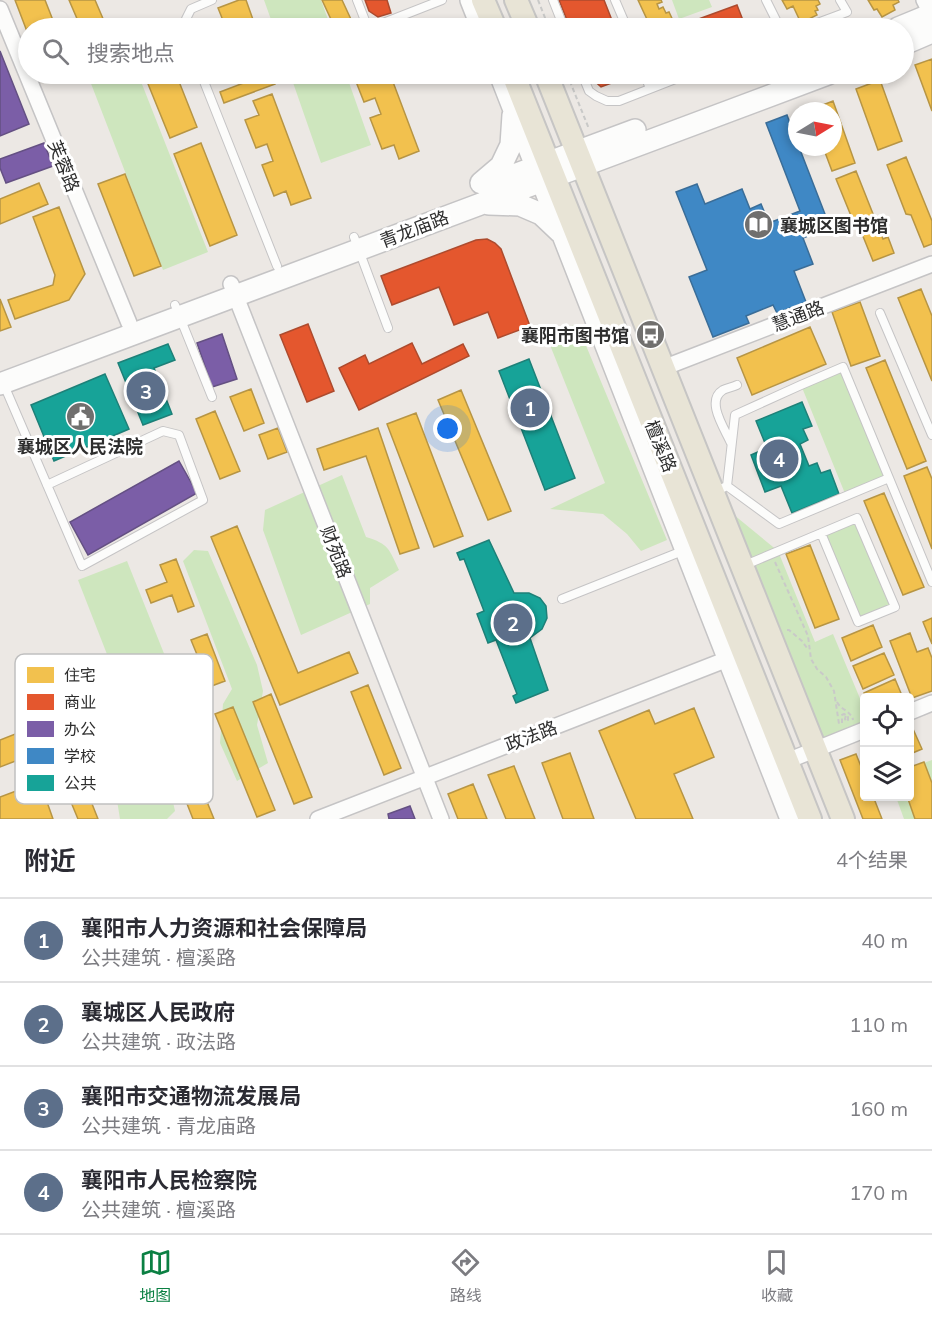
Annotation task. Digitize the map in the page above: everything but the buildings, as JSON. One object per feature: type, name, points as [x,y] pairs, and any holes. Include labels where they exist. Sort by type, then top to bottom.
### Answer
[{"type":"main road","points":[[483,0],[491,18]]},
{"type":"main road","points":[[516,0],[524,18]]},
{"type":"main road","name":"檀溪路","points":[[516,84],[545,171],[736,656],[787,760],[810,819]]},
{"type":"main road","name":"檀溪路","points":[[551,84],[583,156],[667,366],[720,489],[835,737],[843,819]]},
{"type":"street","points":[[471,0],[478,18]]},
{"type":"street","points":[[526,0],[533,18]]},
{"type":"street","points":[[914,21],[932,14],[924,0]]},
{"type":"street","name":"芙蓉路","points":[[0,9],[18,53]]},
{"type":"street","points":[[914,39],[932,32]]},
{"type":"street","name":"芙蓉路","points":[[31,84],[129,323]]},
{"type":"street","points":[[504,84],[545,171],[563,235],[686,550],[736,656],[791,819]]},
{"type":"street","points":[[558,84],[583,156]]},
{"type":"street","name":"青龙庙路","points":[[1,378],[545,171],[766,84]]},
{"type":"street","name":"青龙庙路","points":[[583,156],[798,84]]},
{"type":"street","points":[[514,108],[511,145],[501,165],[476,197],[520,205],[541,214],[563,235]]},
{"type":"street","name":"青龙庙路","points":[[233,290],[277,266],[356,243]]},
{"type":"street","name":"慧通路","points":[[667,366],[932,264]]},
{"type":"street","name":"财苑路","points":[[233,290],[441,819]]},
{"type":"street","name":"青龙庙路","points":[[1,378],[63,348],[129,323],[177,311]]},
{"type":"street","points":[[720,489],[750,563],[835,737],[850,819]]},
{"type":"street","name":"政法路","points":[[318,819],[736,656]]},
{"type":"street","points":[[914,710],[932,703]]},
{"type":"street","points":[[787,760],[835,737],[860,731]]},
{"type":"lane","points":[[186,18],[191,9],[212,0]]},
{"type":"lane","points":[[357,0],[364,18]]},
{"type":"lane","points":[[396,18],[442,0]]},
{"type":"lane","points":[[553,0],[560,18]]},
{"type":"lane","points":[[615,0],[623,18]]},
{"type":"lane","points":[[766,0],[775,18]]},
{"type":"lane","points":[[831,18],[847,12],[840,0]]},
{"type":"lane","points":[[205,84],[277,266]]},
{"type":"lane","points":[[586,84],[589,91],[607,101],[619,100],[661,84]]},
{"type":"lane","points":[[648,84],[650,88]]},
{"type":"lane","points":[[356,243],[388,328]]},
{"type":"lane","points":[[177,311],[212,397]]},
{"type":"lane","points":[[880,314],[932,435]]},
{"type":"lane","points":[[889,478],[779,524],[720,489],[732,443],[735,415],[843,367],[889,478],[932,582]]},
{"type":"lane","points":[[1,378],[82,566],[203,500],[179,435],[163,431],[47,484]]},
{"type":"lane","points":[[732,443],[715,407],[716,398],[722,391],[737,385]]},
{"type":"lane","points":[[750,563],[771,554],[821,533],[857,518],[895,607],[858,622],[821,533]]},
{"type":"lane","points":[[562,599],[686,550]]},
{"type":"path","points":[[538,0],[545,18]]},
{"type":"path","points":[[771,554],[808,636],[811,659],[834,691],[836,700],[835,737]]},
{"type":"path","points":[[785,630],[789,630],[801,640],[809,650]]},
{"type":"path","points":[[835,737],[852,722],[850,713],[836,700]]},
{"type":"path","points":[[835,737],[842,723],[842,715],[846,715]]},
{"type":"green space","points":[[264,0],[321,0],[327,18],[270,18]]},
{"type":"green space","points":[[672,0],[709,0],[712,7],[679,18]]},
{"type":"green space","points":[[91,84],[142,84],[208,252],[163,270]]},
{"type":"green space","points":[[293,84],[350,84],[371,145],[321,163]]},
{"type":"green space","points":[[577,324],[667,540],[641,551],[627,534],[603,514],[550,509],[605,483],[546,335]]},
{"type":"green space","points":[[843,367],[889,478],[846,496],[801,385]]},
{"type":"green space","points":[[342,475],[366,537],[387,548],[399,570],[370,588],[370,604],[301,635],[263,530],[265,510]]},
{"type":"green space","points":[[728,510],[778,551],[815,642],[833,634],[860,698],[860,732],[823,746]]},
{"type":"green space","points":[[857,518],[895,607],[858,622],[821,533]]},
{"type":"green space","points":[[194,550],[208,551],[257,665],[263,691],[257,725],[268,763],[237,781],[220,743],[223,704],[232,689],[183,561]]},
{"type":"green space","points":[[127,561],[164,654],[107,654],[78,580]]},
{"type":"green space","points":[[932,760],[932,819],[904,819],[897,801],[914,801],[914,767]]},
{"type":"green space","points":[[118,804],[173,804],[175,811],[167,819],[120,819]]},
{"type":"place","name":"襄城区图书馆","points":[[759,225]]},
{"type":"place","name":"襄阳市图书馆","points":[[650,335]]},
{"type":"place","name":"襄阳市交通物流发展局","points":[[146,391]]},
{"type":"place","name":"襄阳市人力资源和社会保障局","points":[[530,408]]},
{"type":"place","name":"襄城区人民法院","points":[[80,417]]},
{"type":"place","name":"襄阳市人民检察院","points":[[779,459]]},
{"type":"place","name":"襄城区人民政府","points":[[513,623]]}]
